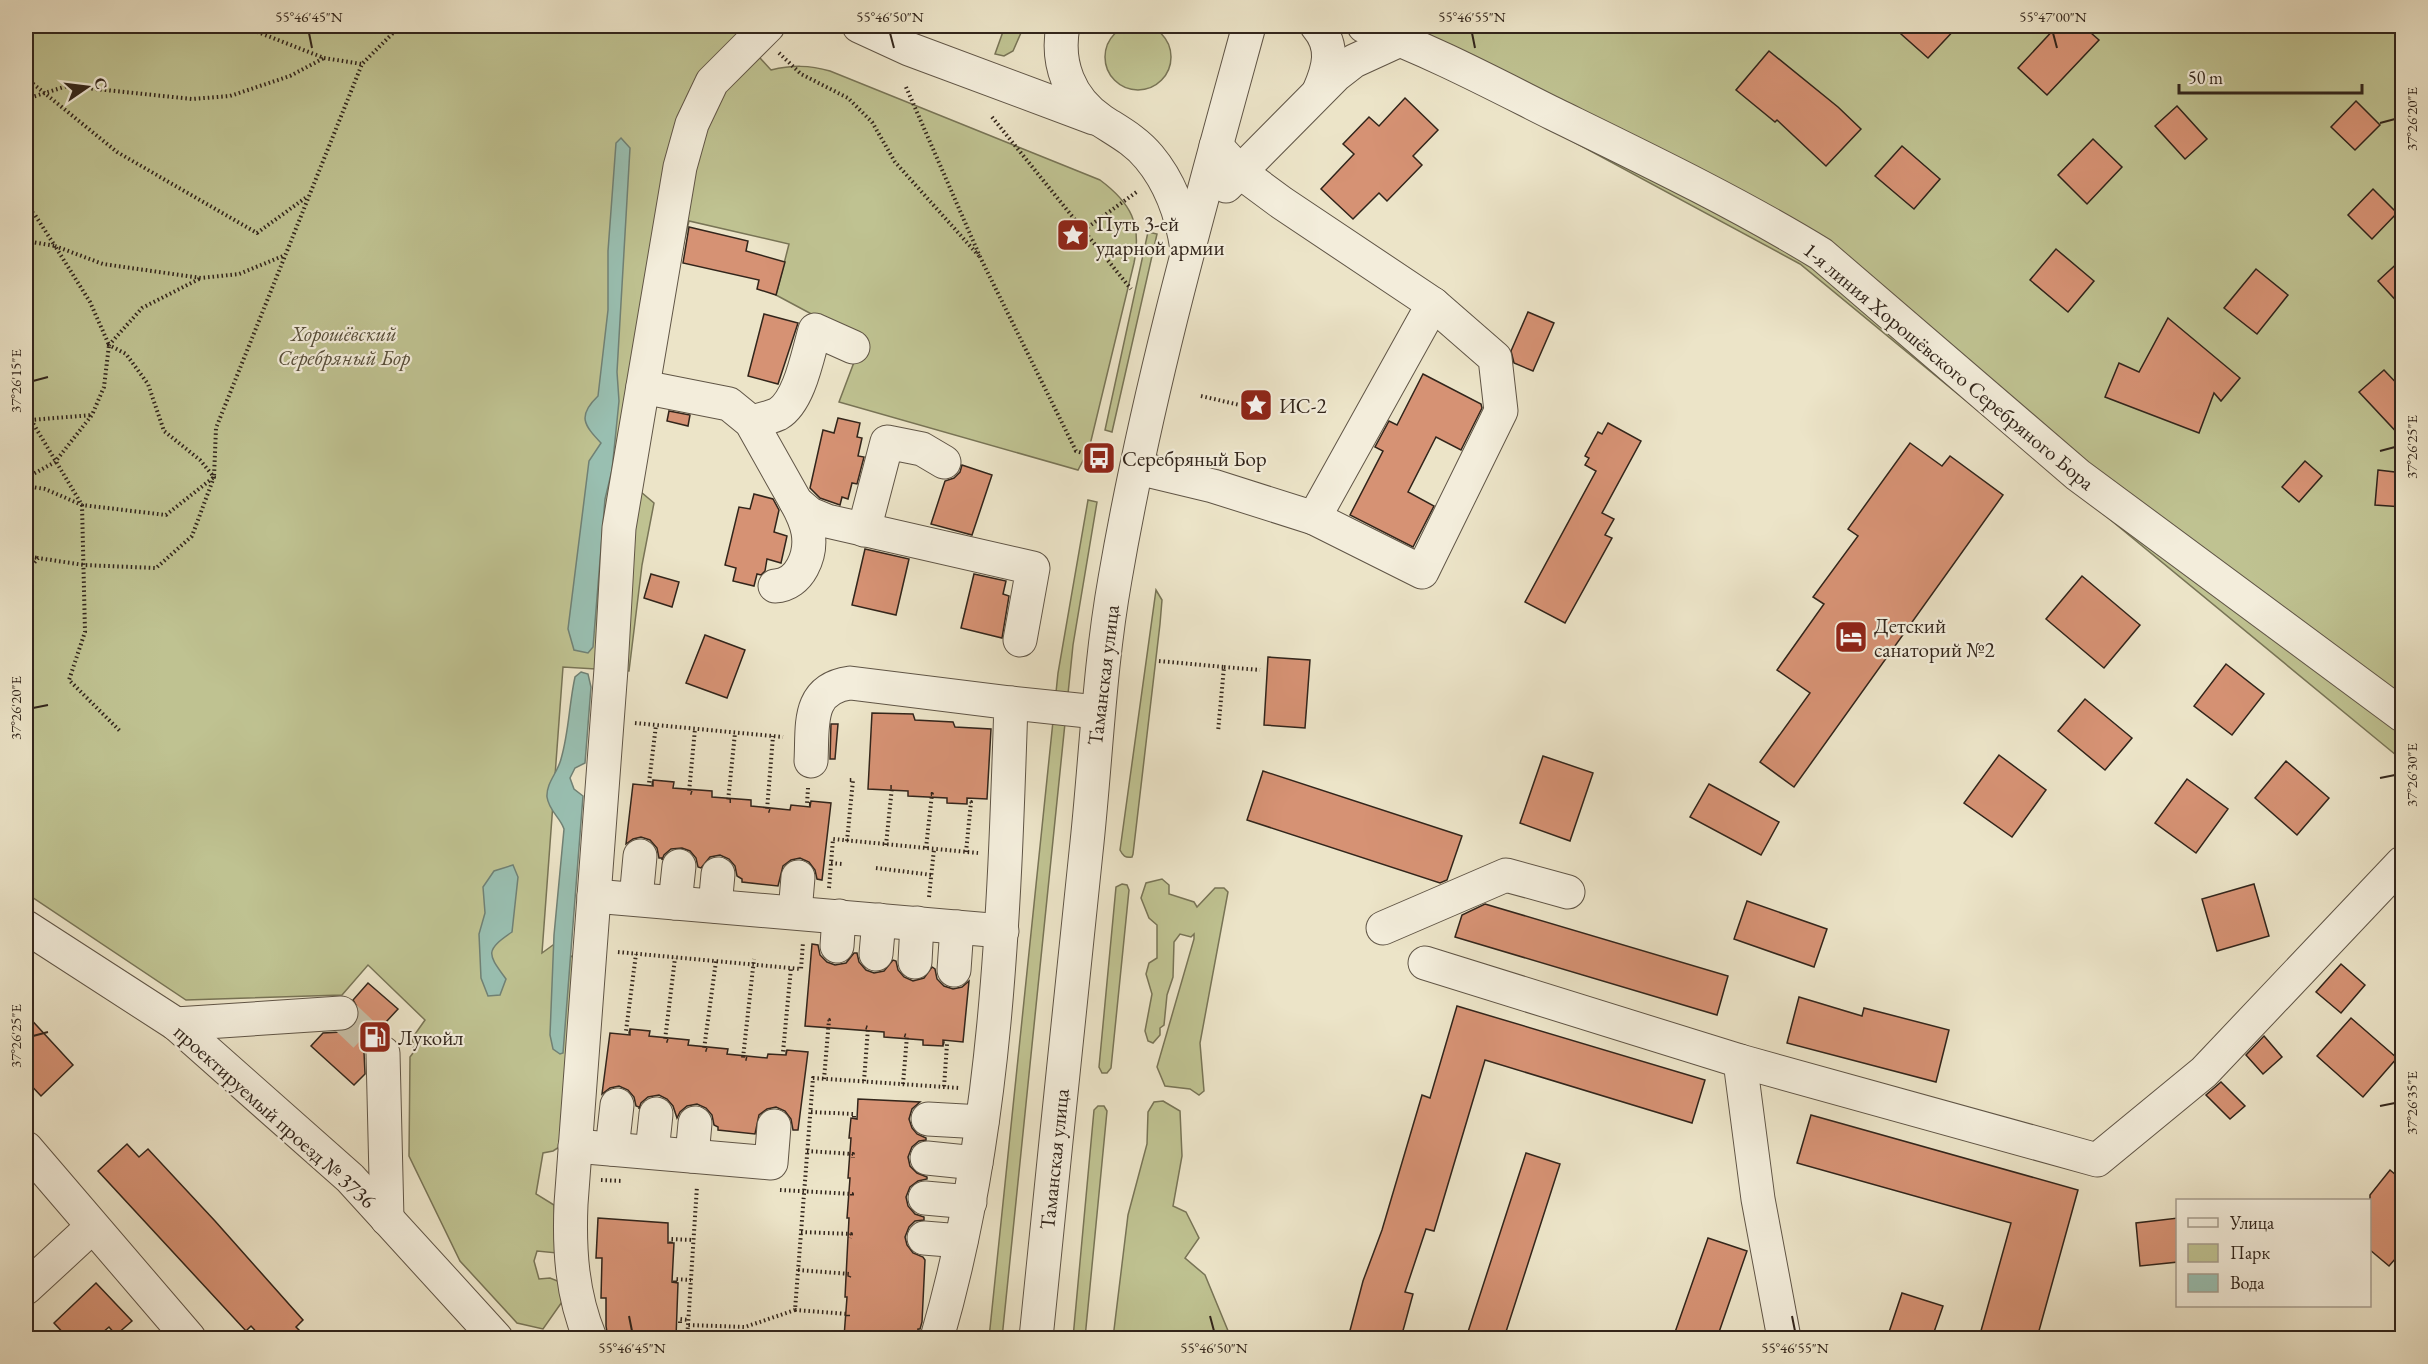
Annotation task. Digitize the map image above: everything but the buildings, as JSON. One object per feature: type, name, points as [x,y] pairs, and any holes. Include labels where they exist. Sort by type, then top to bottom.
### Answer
[{"type":"street","points":[[859,26],[908,37],[1101,120]]},
{"type":"street","points":[[1063,26],[1060,56],[1065,74],[1079,100],[1101,120],[1135,143],[1149,156],[1179,212],[1187,251]]},
{"type":"street","name":"Таманская улица","points":[[1036,1338],[1086,848],[1097,712],[1115,580],[1187,251],[1249,26]]},
{"type":"street","points":[[1317,26],[1328,49],[1328,69],[1319,91]]},
{"type":"street","name":"1-я линия Хорошёвского Серебряного Бора","points":[[1364,26],[1402,39],[1592,132],[1783,231],[1821,254],[2078,475],[2403,715]]},
{"type":"street","points":[[592,1322],[575,1146],[608,721],[619,528],[680,167],[692,124],[712,82],[763,30]]},
{"type":"street","points":[[1187,251],[1195,230],[1211,204],[1240,171],[1319,91],[1354,61],[1402,39]]},
{"type":"street","points":[[1138,468],[1213,486],[1314,518],[1422,572],[1501,411],[1495,358],[1433,304],[1282,203],[1240,171],[1216,146]]},
{"type":"street","points":[[1314,518],[1433,304]]},
{"type":"street","points":[[751,422],[778,413],[790,402],[798,386],[815,330],[852,347]]},
{"type":"street","points":[[643,387],[729,404],[751,422],[796,502],[808,531],[808,549],[804,565],[795,577],[784,585],[775,586]]},
{"type":"street","points":[[864,530],[887,442],[922,449],[944,462]]},
{"type":"street","points":[[796,502],[819,518],[1033,568],[1020,640]]},
{"type":"street","points":[[811,761],[814,711],[819,698],[837,685],[859,695],[939,708],[1097,712]]},
{"type":"street","points":[[934,1325],[938,1279],[961,1241],[970,1202],[993,1050],[1005,856],[989,710]]},
{"type":"street","points":[[636,899],[640,856]]},
{"type":"street","points":[[1425,963],[1740,1061],[2097,1160],[2204,1072],[2403,864]]},
{"type":"street","points":[[675,903],[679,866]]},
{"type":"street","points":[[1383,928],[1506,875],[1568,892]]},
{"type":"street","points":[[798,877],[821,920]]},
{"type":"street","points":[[594,896],[675,903],[717,890],[756,897],[821,920],[879,920],[923,913],[957,927],[1002,931]]},
{"type":"street","points":[[915,962],[923,913]]},
{"type":"street","points":[[876,954],[879,920]]},
{"type":"street","name":"проектируемый проезд № 3736","points":[[26,927],[176,1024],[350,1178],[496,1338]]},
{"type":"street","points":[[954,970],[957,927]]},
{"type":"street","points":[[176,1024],[341,1013]]},
{"type":"street","points":[[383,1053],[387,1219]]},
{"type":"street","points":[[1740,1061],[1758,1199],[1784,1338]]},
{"type":"street","points":[[612,1149],[617,1105]]},
{"type":"street","points":[[652,1152],[656,1114]]},
{"type":"street","points":[[928,1119],[982,1122]]},
{"type":"street","points":[[694,1171],[695,1123]]},
{"type":"street","points":[[694,1171],[732,1145],[771,1162],[774,1125]]},
{"type":"street","points":[[575,1146],[652,1152],[694,1171]]},
{"type":"street","points":[[26,1148],[189,1338]]},
{"type":"street","points":[[927,1158],[976,1163]]},
{"type":"street","points":[[925,1198],[970,1202]]},
{"type":"street","points":[[26,1288],[92,1227]]},
{"type":"street","points":[[924,1238],[961,1241]]},
{"type":"path","points":[[190,26],[209,30],[255,31],[324,58],[362,64]]},
{"type":"path","points":[[255,31],[261,26]]},
{"type":"path","points":[[26,556],[84,565],[156,568],[192,536],[214,477],[216,428],[362,64],[400,26]]},
{"type":"path","points":[[763,30],[801,74],[848,98],[872,122],[895,162],[981,259]]},
{"type":"path","points":[[26,99],[67,86],[192,99],[230,96],[290,76],[324,58]]},
{"type":"path","points":[[26,78],[117,152],[257,233],[309,196]]},
{"type":"path","points":[[906,87],[981,259],[1076,451],[1099,458]]},
{"type":"path","points":[[992,117],[1131,289]]},
{"type":"path","points":[[1084,230],[1138,190]]},
{"type":"path","points":[[26,206],[35,215],[90,302],[109,345],[104,387],[92,415],[55,462],[26,478]]},
{"type":"path","points":[[26,242],[55,246],[103,264],[201,278],[239,274],[284,256]]},
{"type":"path","points":[[109,345],[142,308],[201,278]]},
{"type":"path","points":[[109,345],[126,354],[148,384],[164,431],[200,460],[214,477]]},
{"type":"path","points":[[1201,396],[1244,406]]},
{"type":"path","points":[[92,415],[28,419],[82,505],[85,632],[69,680],[120,731]]},
{"type":"path","points":[[26,486],[45,489],[82,505],[166,515],[214,477]]},
{"type":"path","points":[[26,573],[38,558]]},
{"type":"path","points":[[1159,660],[1260,670]]},
{"type":"path","points":[[1218,732],[1224,667]]},
{"type":"path","points":[[608,721],[784,737],[783,760],[811,761]]},
{"type":"path","points":[[653,783],[649,783],[656,725]]},
{"type":"path","points":[[692,792],[688,792],[694,729]]},
{"type":"path","points":[[731,801],[728,801],[735,733]]},
{"type":"path","points":[[770,811],[767,810],[773,736]]},
{"type":"path","points":[[847,841],[853,780],[849,780]]},
{"type":"path","points":[[886,845],[892,788],[889,787]]},
{"type":"path","points":[[926,848],[932,794],[928,794]]},
{"type":"path","points":[[966,852],[971,802],[967,801]]},
{"type":"path","points":[[590,950],[675,958],[683,956],[801,969],[821,920],[833,839],[1005,856]]},
{"type":"path","points":[[861,849],[862,842]]},
{"type":"path","points":[[923,913],[932,874],[934,849]]},
{"type":"path","points":[[831,863],[842,864]]},
{"type":"path","points":[[876,868],[932,874]]},
{"type":"path","points":[[630,1032],[626,1031],[636,954]]},
{"type":"path","points":[[668,1041],[665,1040],[675,958]]},
{"type":"path","points":[[747,1059],[743,1058],[754,959]]},
{"type":"path","points":[[708,1050],[704,1049],[716,961]]},
{"type":"path","points":[[787,1053],[783,1052],[791,968]]},
{"type":"path","points":[[824,1079],[829,1020],[826,1019]]},
{"type":"path","points":[[864,1081],[868,1028],[865,1027]]},
{"type":"path","points":[[903,1084],[908,1036],[904,1035]]},
{"type":"path","points":[[943,1043],[947,1044],[944,1087]]},
{"type":"path","points":[[795,1310],[813,1078],[987,1089]]},
{"type":"path","points":[[811,1112],[854,1114],[854,1118]]},
{"type":"path","points":[[807,1151],[853,1154],[853,1158]]},
{"type":"path","points":[[687,1338],[693,1240],[694,1171]]},
{"type":"path","points":[[804,1191],[852,1194],[852,1198]]},
{"type":"path","points":[[801,1232],[850,1234],[850,1238]]},
{"type":"path","points":[[671,1243],[670,1239],[693,1240]]},
{"type":"path","points":[[798,1270],[850,1274],[849,1277]]},
{"type":"path","points":[[675,1282],[675,1279],[691,1280]]},
{"type":"path","points":[[680,1323],[680,1319],[688,1322],[745,1328],[795,1310],[848,1314],[848,1317]]},
{"type":"green space","points":[[1138,24],[1151,27],[1161,34],[1168,44],[1171,57],[1168,70],[1161,80],[1151,87],[1138,90],[1125,87],[1115,80],[1108,70],[1105,57],[1108,44],[1115,34],[1125,27]]},
{"type":"green space","name":"Хорошёвский Серебряный Бор","points":[[26,26],[731,26],[771,70],[800,66],[830,71],[1100,180],[1120,197],[1132,216],[1136,237],[1134,263],[1089,449],[1078,470],[839,402],[862,341],[776,295],[789,244],[689,221],[679,262],[641,492],[654,503],[642,565],[629,671],[563,667],[542,953],[553,945],[562,948],[579,963],[578,1135],[553,1151],[543,1153],[536,1194],[554,1205],[557,1253],[537,1251],[534,1261],[539,1279],[550,1278],[560,1282],[564,1299],[543,1329],[517,1323],[460,1261],[409,1156],[410,1057],[413,1053],[413,1037],[425,1020],[368,965],[342,995],[186,1000],[26,893]]},
{"type":"green space","points":[[1005,26],[1024,26],[1013,51],[1004,56],[995,54]]},
{"type":"green space","points":[[1403,26],[2402,26],[2402,760],[1800,264],[1422,60]]},
{"type":"green space","points":[[1148,232],[1157,234],[1112,432],[1105,430]]},
{"type":"green space","points":[[1088,500],[1097,502],[1073,645],[1002,1338],[989,1338],[1058,673]]},
{"type":"green space","points":[[1156,590],[1162,600],[1160,624],[1133,854],[1132,857],[1128,857],[1120,850]]},
{"type":"green space","points":[[1162,879],[1169,885],[1169,894],[1194,902],[1197,907],[1215,888],[1224,888],[1228,892],[1200,1043],[1204,1091],[1199,1095],[1190,1089],[1165,1086],[1157,1067],[1194,934],[1191,937],[1180,934],[1174,942],[1173,977],[1167,995],[1164,1025],[1160,1028],[1160,1035],[1153,1043],[1148,1041],[1145,1031],[1152,994],[1146,974],[1149,963],[1157,958],[1157,925],[1149,918],[1141,898],[1146,883]]},
{"type":"green space","points":[[1122,884],[1127,885],[1129,890],[1111,1068],[1107,1073],[1102,1073],[1099,1067],[1116,887]]},
{"type":"green space","points":[[1163,1101],[1180,1111],[1182,1156],[1173,1206],[1186,1212],[1199,1238],[1185,1258],[1205,1275],[1231,1338],[1113,1338],[1128,1215],[1147,1144],[1148,1112],[1154,1102]]},
{"type":"green space","points":[[1098,1106],[1104,1106],[1107,1111],[1085,1338],[1073,1338],[1094,1110]]},
{"type":"water","points":[[621,138],[630,148],[617,372],[619,401],[612,470],[605,499],[593,647],[588,653],[574,650],[568,629],[589,461],[601,443],[590,431],[585,415],[591,403],[598,396],[608,310],[608,251],[616,143]]},
{"type":"water","points":[[581,672],[588,674],[591,687],[585,763],[575,768],[570,778],[574,789],[583,796],[563,1053],[560,1054],[553,1049],[550,1035],[554,935],[564,829],[550,806],[547,792],[564,749],[575,677]]},
{"type":"water","points":[[513,865],[518,877],[512,932],[497,944],[492,953],[495,964],[506,979],[500,995],[488,996],[481,978],[479,934],[485,913],[483,887],[494,871]]},
{"type":"tunnel","points":[[341,1013],[383,1053]]},
{"type":"place","name":"Путь 3-ей ударной армии","points":[[1073,235]]},
{"type":"place","name":"ИС-2","points":[[1256,405]]},
{"type":"place","name":"Серебряный Бор","points":[[1099,458]]},
{"type":"place","name":"Детский санаторий №2","points":[[1851,637]]},
{"type":"place","name":"Лукойл","points":[[375,1037]]}]
